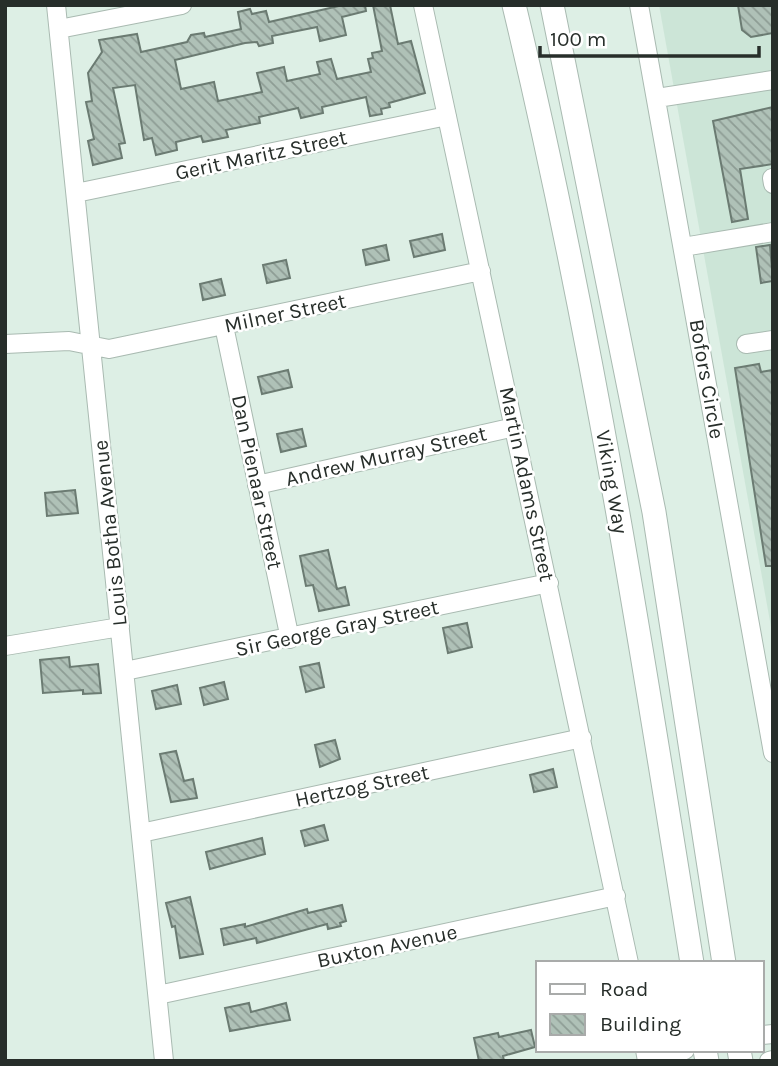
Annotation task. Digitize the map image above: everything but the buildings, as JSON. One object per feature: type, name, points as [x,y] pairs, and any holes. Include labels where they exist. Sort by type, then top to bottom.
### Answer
[{"type":"main road","name":"Viking Way","points":[[514,5],[592,369],[649,689],[692,961]]},
{"type":"main road","name":"Viking Way","points":[[552,5],[651,499],[724,961]]},
{"type":"street","name":"Louis Botha Avenue","points":[[56,5],[164,1061]]},
{"type":"street","points":[[59,29],[182,5]]},
{"type":"street","name":"Martin Adams Street","points":[[423,5],[629,961]]},
{"type":"street","name":"Bofors Circle","points":[[639,5],[768,701],[773,753]]},
{"type":"street","points":[[657,98],[773,80]]},
{"type":"street","name":"Gerit Maritz Street","points":[[75,193],[447,116]]},
{"type":"street","points":[[772,178],[773,184]]},
{"type":"street","points":[[683,247],[773,232]]},
{"type":"street","name":"Milner Street","points":[[5,345],[69,341],[91,343],[109,349],[481,271]]},
{"type":"street","name":"Dan Pienaar Street","points":[[224,326],[290,639]]},
{"type":"street","points":[[746,344],[773,340]]},
{"type":"street","name":"Andrew Murray Street","points":[[257,485],[514,427]]},
{"type":"street","name":"Sir George Gray Street","points":[[125,671],[290,639],[549,583]]},
{"type":"street","points":[[5,646],[120,627]]},
{"type":"street","name":"Hertzog Street","points":[[141,833],[582,738]]},
{"type":"street","name":"Buxton Avenue","points":[[158,995],[616,896]]},
{"type":"street","points":[[659,1061],[680,1052]]},
{"type":"shaded area","points":[[659,5],[773,5],[773,638]]}]
